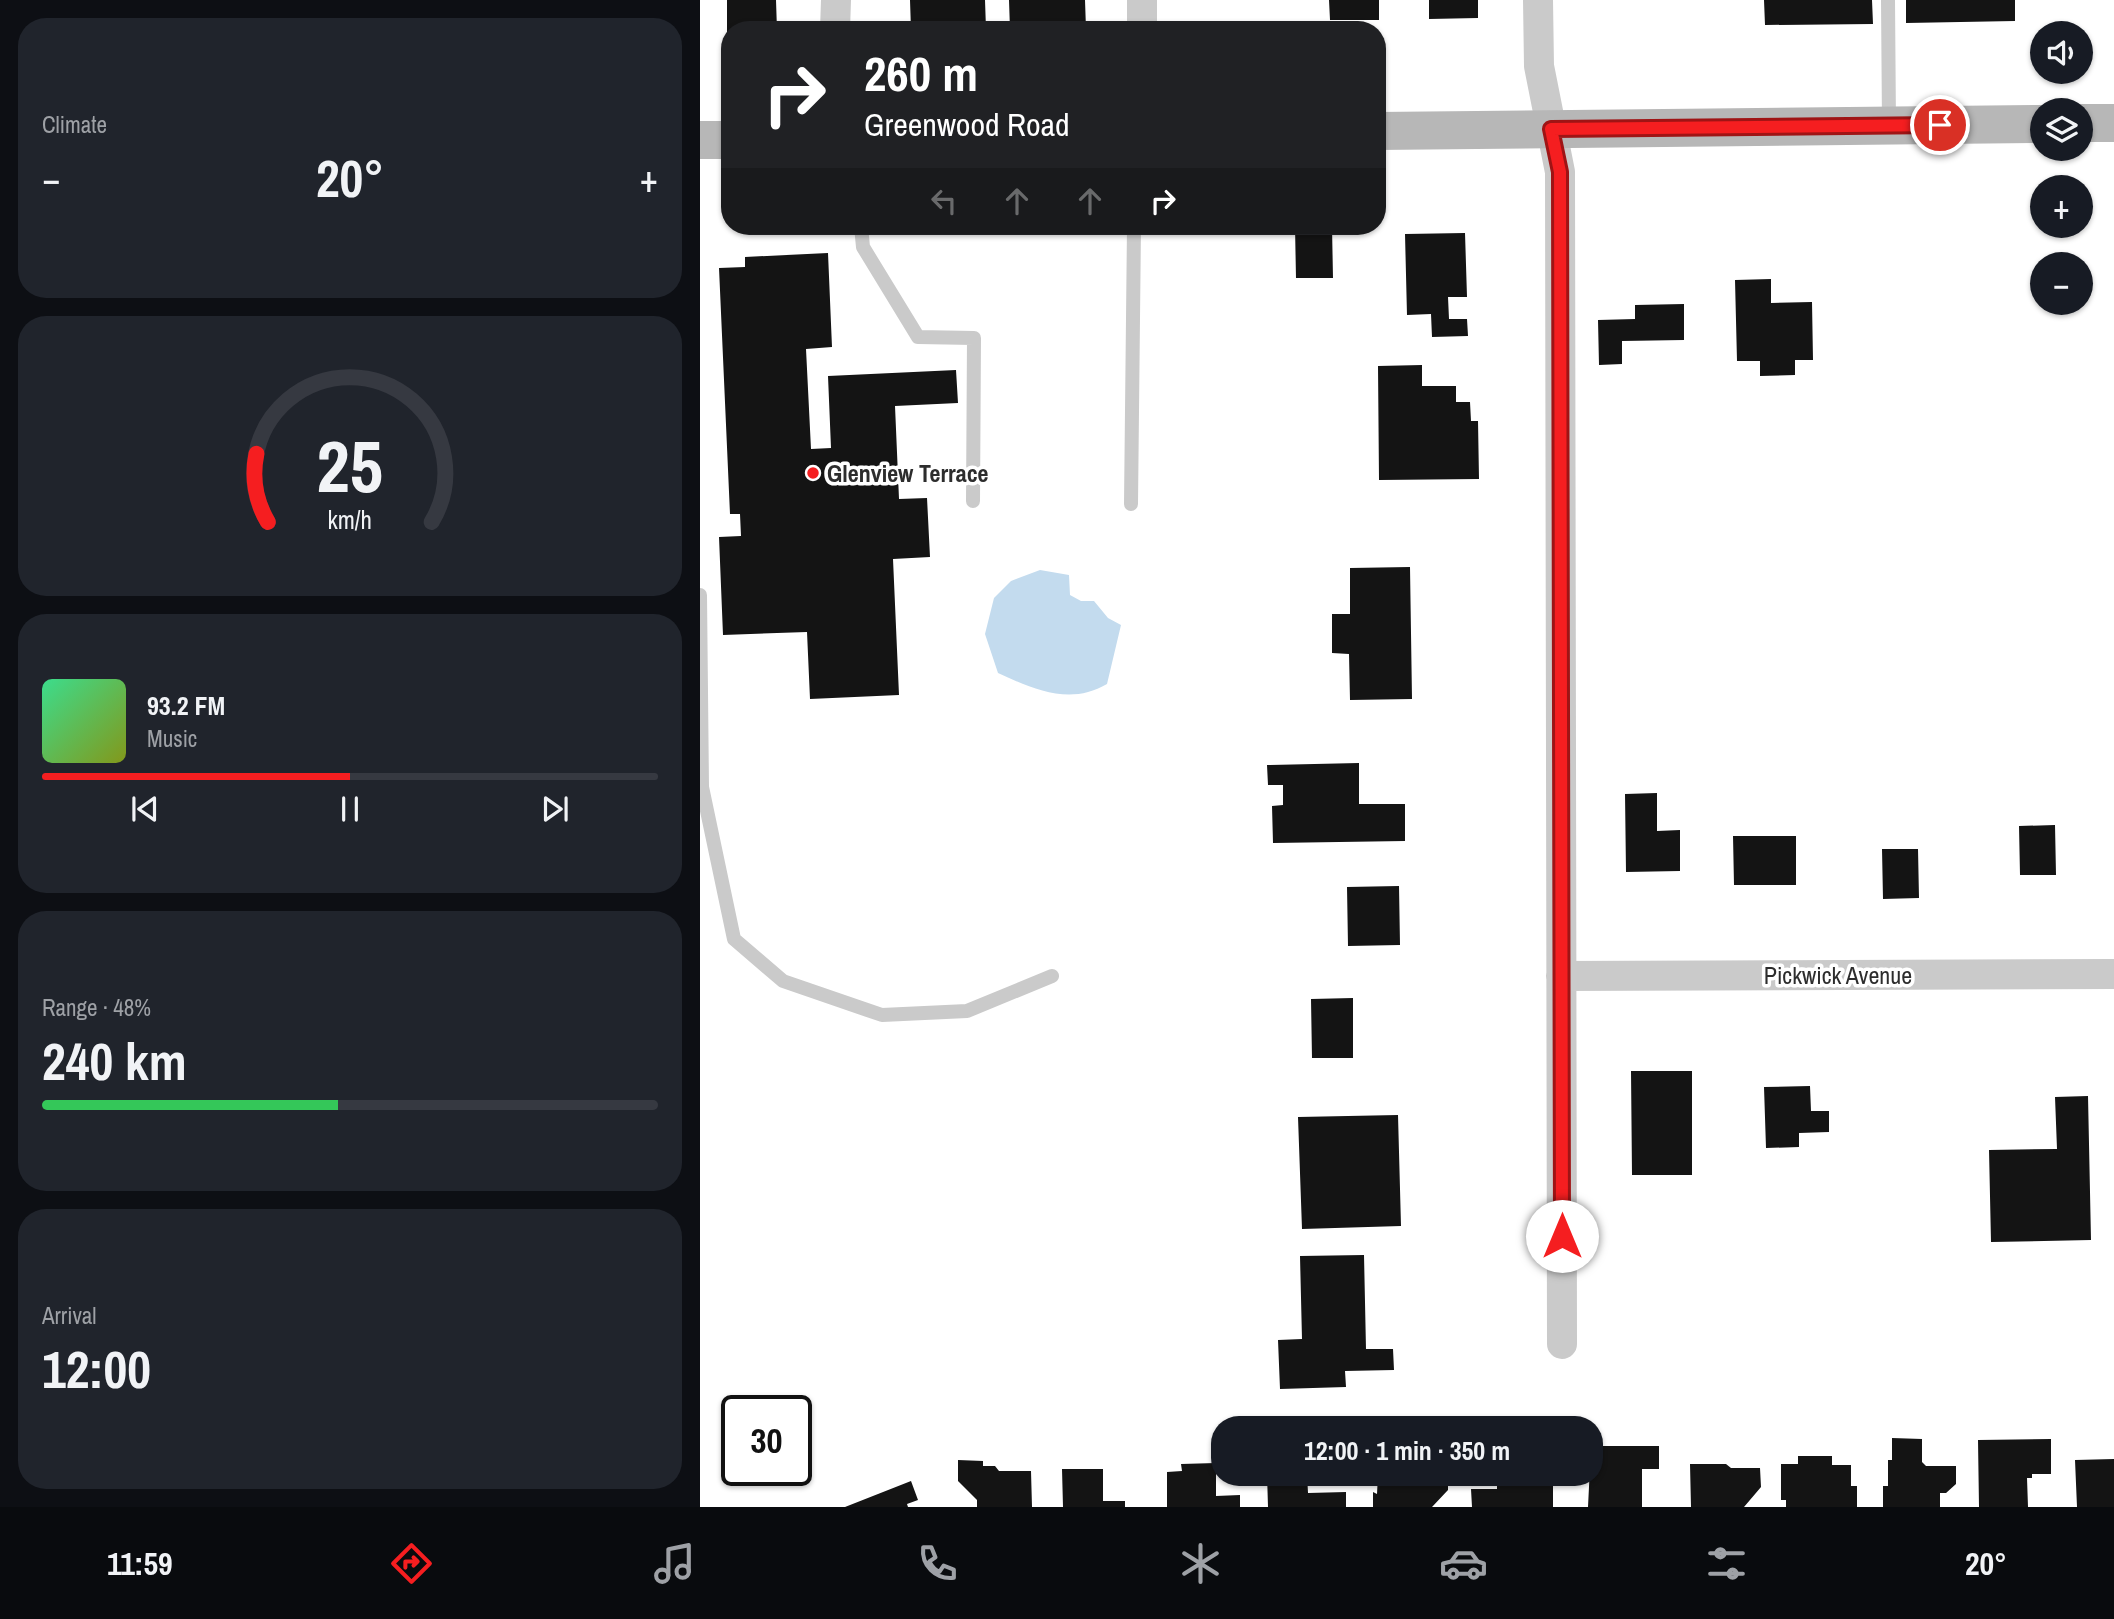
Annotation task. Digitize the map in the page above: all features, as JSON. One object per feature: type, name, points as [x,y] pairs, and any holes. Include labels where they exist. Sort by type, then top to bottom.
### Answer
[{"type":"main road","points":[[2093,123],[2114,123]]},
{"type":"main road","points":[[1386,131],[2030,124]]},
{"type":"main road","points":[[700,140],[721,140]]},
{"type":"street","points":[[835,21],[836,0]]},
{"type":"street","points":[[1142,0],[1142,21]]},
{"type":"street","points":[[1538,0],[1539,66],[1560,186],[1562,1344]]},
{"type":"street","name":"Pickwick Avenue","points":[[1561,976],[2114,974]]},
{"type":"lane","points":[[1888,0],[1889,125]]},
{"type":"lane","points":[[862,235],[865,251],[918,337],[974,338],[973,501]]},
{"type":"lane","points":[[1130,505],[1134,235]]},
{"type":"lane","points":[[700,595],[702,787],[734,939],[783,981],[882,1015],[967,1011],[1052,976]]},
{"type":"water","points":[[1040,570],[1069,575],[1070,595],[1081,601],[1094,601],[1108,618],[1121,625],[1107,684],[1079,694],[1052,693],[998,673],[985,634],[994,598],[1011,581]]},
{"type":"building","points":[[727,0],[776,0],[777,21],[727,21]]},
{"type":"building","points":[[910,0],[985,0],[986,21],[911,21]]},
{"type":"building","points":[[1009,0],[1085,0],[1086,21],[1010,21]]},
{"type":"building","points":[[1329,0],[1379,0],[1379,20],[1330,20]]},
{"type":"building","points":[[1429,0],[1478,0],[1478,18],[1429,19]]},
{"type":"building","points":[[1764,0],[1872,0],[1873,24],[1765,25]]},
{"type":"building","points":[[1906,0],[2015,0],[2015,21],[1906,23]]},
{"type":"building","points":[[1465,233],[1467,297],[1448,297],[1449,319],[1467,319],[1468,336],[1432,337],[1431,314],[1407,315],[1405,234]]},
{"type":"building","points":[[1295,235],[1332,235],[1333,278],[1296,278]]},
{"type":"building","name":"Glenview Terrace","points":[[828,253],[832,347],[806,349],[811,449],[831,448],[828,376],[956,370],[958,403],[895,406],[899,499],[927,498],[930,557],[893,559],[899,695],[810,699],[807,632],[723,635],[719,537],[741,536],[740,514],[730,514],[719,268],[745,267],[745,257]]},
{"type":"building","points":[[1771,279],[1771,303],[1812,302],[1813,360],[1795,360],[1795,375],[1760,376],[1760,361],[1737,361],[1735,280]]},
{"type":"building","points":[[1684,304],[1684,340],[1622,341],[1622,364],[1599,365],[1598,320],[1635,319],[1635,305]]},
{"type":"building","points":[[1422,365],[1422,386],[1456,386],[1456,402],[1470,402],[1471,421],[1478,421],[1479,479],[1379,480],[1378,366]]},
{"type":"building","points":[[1410,567],[1412,699],[1350,700],[1349,654],[1332,653],[1332,614],[1350,614],[1350,568]]},
{"type":"building","points":[[1359,763],[1359,804],[1405,804],[1405,841],[1273,843],[1272,806],[1283,805],[1283,785],[1268,785],[1267,765]]},
{"type":"building","points":[[1657,793],[1657,831],[1680,830],[1680,871],[1626,872],[1625,794]]},
{"type":"building","points":[[2055,825],[2056,875],[2020,875],[2019,826]]},
{"type":"building","points":[[1733,836],[1796,836],[1796,885],[1734,885]]},
{"type":"building","points":[[1882,849],[1918,849],[1919,898],[1883,899]]},
{"type":"building","points":[[1399,886],[1400,945],[1348,946],[1347,887]]},
{"type":"building","points":[[1353,998],[1353,1058],[1312,1058],[1311,999]]},
{"type":"building","points":[[1631,1071],[1692,1071],[1692,1175],[1632,1175]]},
{"type":"building","points":[[1810,1086],[1811,1111],[1829,1111],[1829,1132],[1799,1133],[1799,1147],[1766,1148],[1764,1087]]},
{"type":"building","points":[[2088,1096],[2091,1240],[1991,1242],[1989,1150],[2057,1149],[2055,1097]]},
{"type":"building","points":[[1398,1115],[1401,1226],[1302,1229],[1298,1117]]},
{"type":"building","points":[[1364,1255],[1366,1349],[1393,1349],[1394,1370],[1345,1371],[1346,1387],[1280,1389],[1278,1340],[1302,1339],[1300,1256]]},
{"type":"building","points":[[1892,1438],[1922,1439],[1922,1462],[1926,1466],[1956,1466],[1956,1484],[1946,1493],[1940,1493],[1940,1507],[1883,1507],[1883,1486],[1888,1486],[1888,1460],[1892,1460]]},
{"type":"building","points":[[2051,1439],[2051,1474],[2032,1474],[2032,1478],[2027,1478],[2028,1507],[1979,1507],[1978,1440]]},
{"type":"building","points":[[1603,1446],[1659,1446],[1659,1469],[1642,1469],[1642,1507],[1588,1507],[1589,1486],[1603,1486]]},
{"type":"building","points":[[1798,1456],[1832,1456],[1832,1465],[1851,1465],[1851,1486],[1857,1486],[1857,1507],[1786,1507],[1786,1500],[1781,1500],[1781,1464],[1798,1464]]},
{"type":"building","points":[[2114,1459],[2114,1507],[2077,1507],[2075,1460]]},
{"type":"building","points":[[958,1460],[983,1461],[983,1466],[995,1466],[999,1471],[1031,1471],[1032,1507],[977,1507],[977,1500],[958,1481]]},
{"type":"building","points":[[1211,1463],[1211,1486],[1216,1486],[1216,1496],[1240,1495],[1240,1507],[1167,1507],[1167,1472],[1182,1471],[1181,1464]]},
{"type":"building","points":[[1690,1464],[1760,1468],[1761,1487],[1744,1507],[1691,1507]]},
{"type":"building","points":[[1062,1469],[1103,1469],[1103,1501],[1125,1501],[1125,1507],[1063,1507]]},
{"type":"building","points":[[911,1481],[918,1500],[907,1504],[908,1507],[845,1507]]},
{"type":"building","points":[[1267,1486],[1308,1486],[1308,1493],[1346,1492],[1346,1507],[1268,1507]]},
{"type":"building","points":[[1377,1486],[1448,1486],[1448,1490],[1432,1507],[1373,1507],[1373,1492],[1377,1494]]},
{"type":"building","points":[[1497,1486],[1553,1486],[1553,1507],[1472,1507],[1471,1489],[1497,1489]]},
{"type":"place","name":"Glenview Terrace","points":[[813,473]]},
{"type":"route","points":[[1562,1236],[1560,172],[1551,129],[1940,125]]}]
